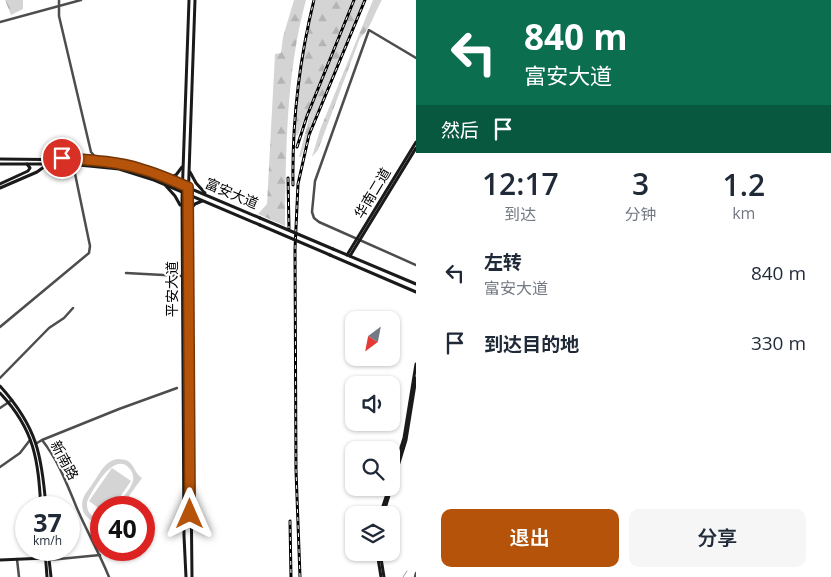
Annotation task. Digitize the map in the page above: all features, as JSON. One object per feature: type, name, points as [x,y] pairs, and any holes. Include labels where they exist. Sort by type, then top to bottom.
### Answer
[{"type":"main road","name":"平安大道","points":[[186,577],[182,185],[189,0]]},
{"type":"main road","name":"平安大道","points":[[192,577],[188,187],[195,0]]},
{"type":"main road","name":"华南二道","points":[[349,256],[416,142]]},
{"type":"main road","name":"华南二道","points":[[358,240],[416,148]]},
{"type":"main road","name":"富安大道","points":[[0,159],[98,160],[131,166],[210,196],[416,284]]},
{"type":"main road","points":[[0,184],[28,171],[30,168],[27,163]]},
{"type":"main road","points":[[0,188],[37,172],[52,163]]},
{"type":"main road","name":"富安大道","points":[[0,164],[52,163],[119,169],[188,194],[414,291]]},
{"type":"main road","points":[[165,178],[174,176],[183,164]]},
{"type":"main road","points":[[189,169],[196,183],[210,196]]},
{"type":"main road","points":[[162,184],[172,192],[182,208]]},
{"type":"main road","points":[[188,212],[194,204],[204,201]]},
{"type":"main road","points":[[414,291],[416,284]]},
{"type":"main road","points":[[400,451],[404,438],[416,364]]},
{"type":"main road","points":[[385,506],[406,440],[416,378]]},
{"type":"main road","points":[[0,386],[37,443],[43,471],[45,496]]},
{"type":"main road","points":[[0,393],[10,402],[30,439],[36,461],[40,496]]},
{"type":"main road","points":[[184,514],[190,514]]},
{"type":"main road","points":[[0,560],[15,559]]},
{"type":"main road","points":[[48,561],[49,577]]},
{"type":"main road","points":[[380,561],[383,577]]},
{"type":"street","points":[[59,0],[59,16],[91,152],[98,160]]},
{"type":"street","points":[[0,22],[81,0]]},
{"type":"street","points":[[416,58],[369,30],[315,181],[312,209],[314,218],[322,224],[416,265]]},
{"type":"street","points":[[88,160],[91,152]]},
{"type":"street","points":[[0,327],[89,252],[90,246],[72,164]]},
{"type":"street","points":[[126,273],[182,276]]},
{"type":"street","points":[[0,378],[43,334],[64,318],[73,308]]},
{"type":"street","points":[[42,440],[176,388]]},
{"type":"street","points":[[0,408],[10,402]]},
{"type":"street","points":[[0,467],[20,453],[30,439]]},
{"type":"street","name":"新南路","points":[[37,443],[42,440],[60,466],[90,535]]},
{"type":"street","points":[[17,561],[19,577]]},
{"type":"street","name":"新南路","points":[[102,561],[109,577]]},
{"type":"street","points":[[415,577],[416,573]]},
{"type":"green space","points":[[5,0],[23,0],[23,9],[11,15]]},
{"type":"green space","points":[[294,0],[306,0],[294,55],[288,112],[285,226],[258,214],[267,204],[275,54],[281,53],[283,37]]},
{"type":"green space","points":[[316,0],[352,0],[297,137],[296,121],[300,79],[306,39]]},
{"type":"green space","points":[[355,0],[364,0],[313,122],[301,157],[299,157],[313,102]]},
{"type":"green space","points":[[373,0],[382,0],[370,25],[360,38],[318,150],[312,157],[320,130]]},
{"type":"green space","points":[[123,459],[127,461],[142,478],[129,496],[124,496],[133,481],[131,471],[127,466],[121,464],[109,469],[98,482],[87,502],[90,520],[82,508],[83,499],[103,468],[113,460]]},
{"type":"green space","points":[[112,468],[131,481],[121,496],[92,496]]},
{"type":"waterway","points":[[403,577],[407,571]]},
{"type":"railway","points":[[293,185],[297,92],[314,0]]},
{"type":"railway","points":[[297,147],[307,116],[354,0]]},
{"type":"railway","points":[[300,577],[296,470],[295,249],[298,184],[309,135],[365,0]]},
{"type":"railway","points":[[288,178],[289,228]]},
{"type":"railway","points":[[290,521],[291,577]]},
{"type":"route","points":[[62,158],[98,160],[131,166],[188,187],[190,514]]}]
